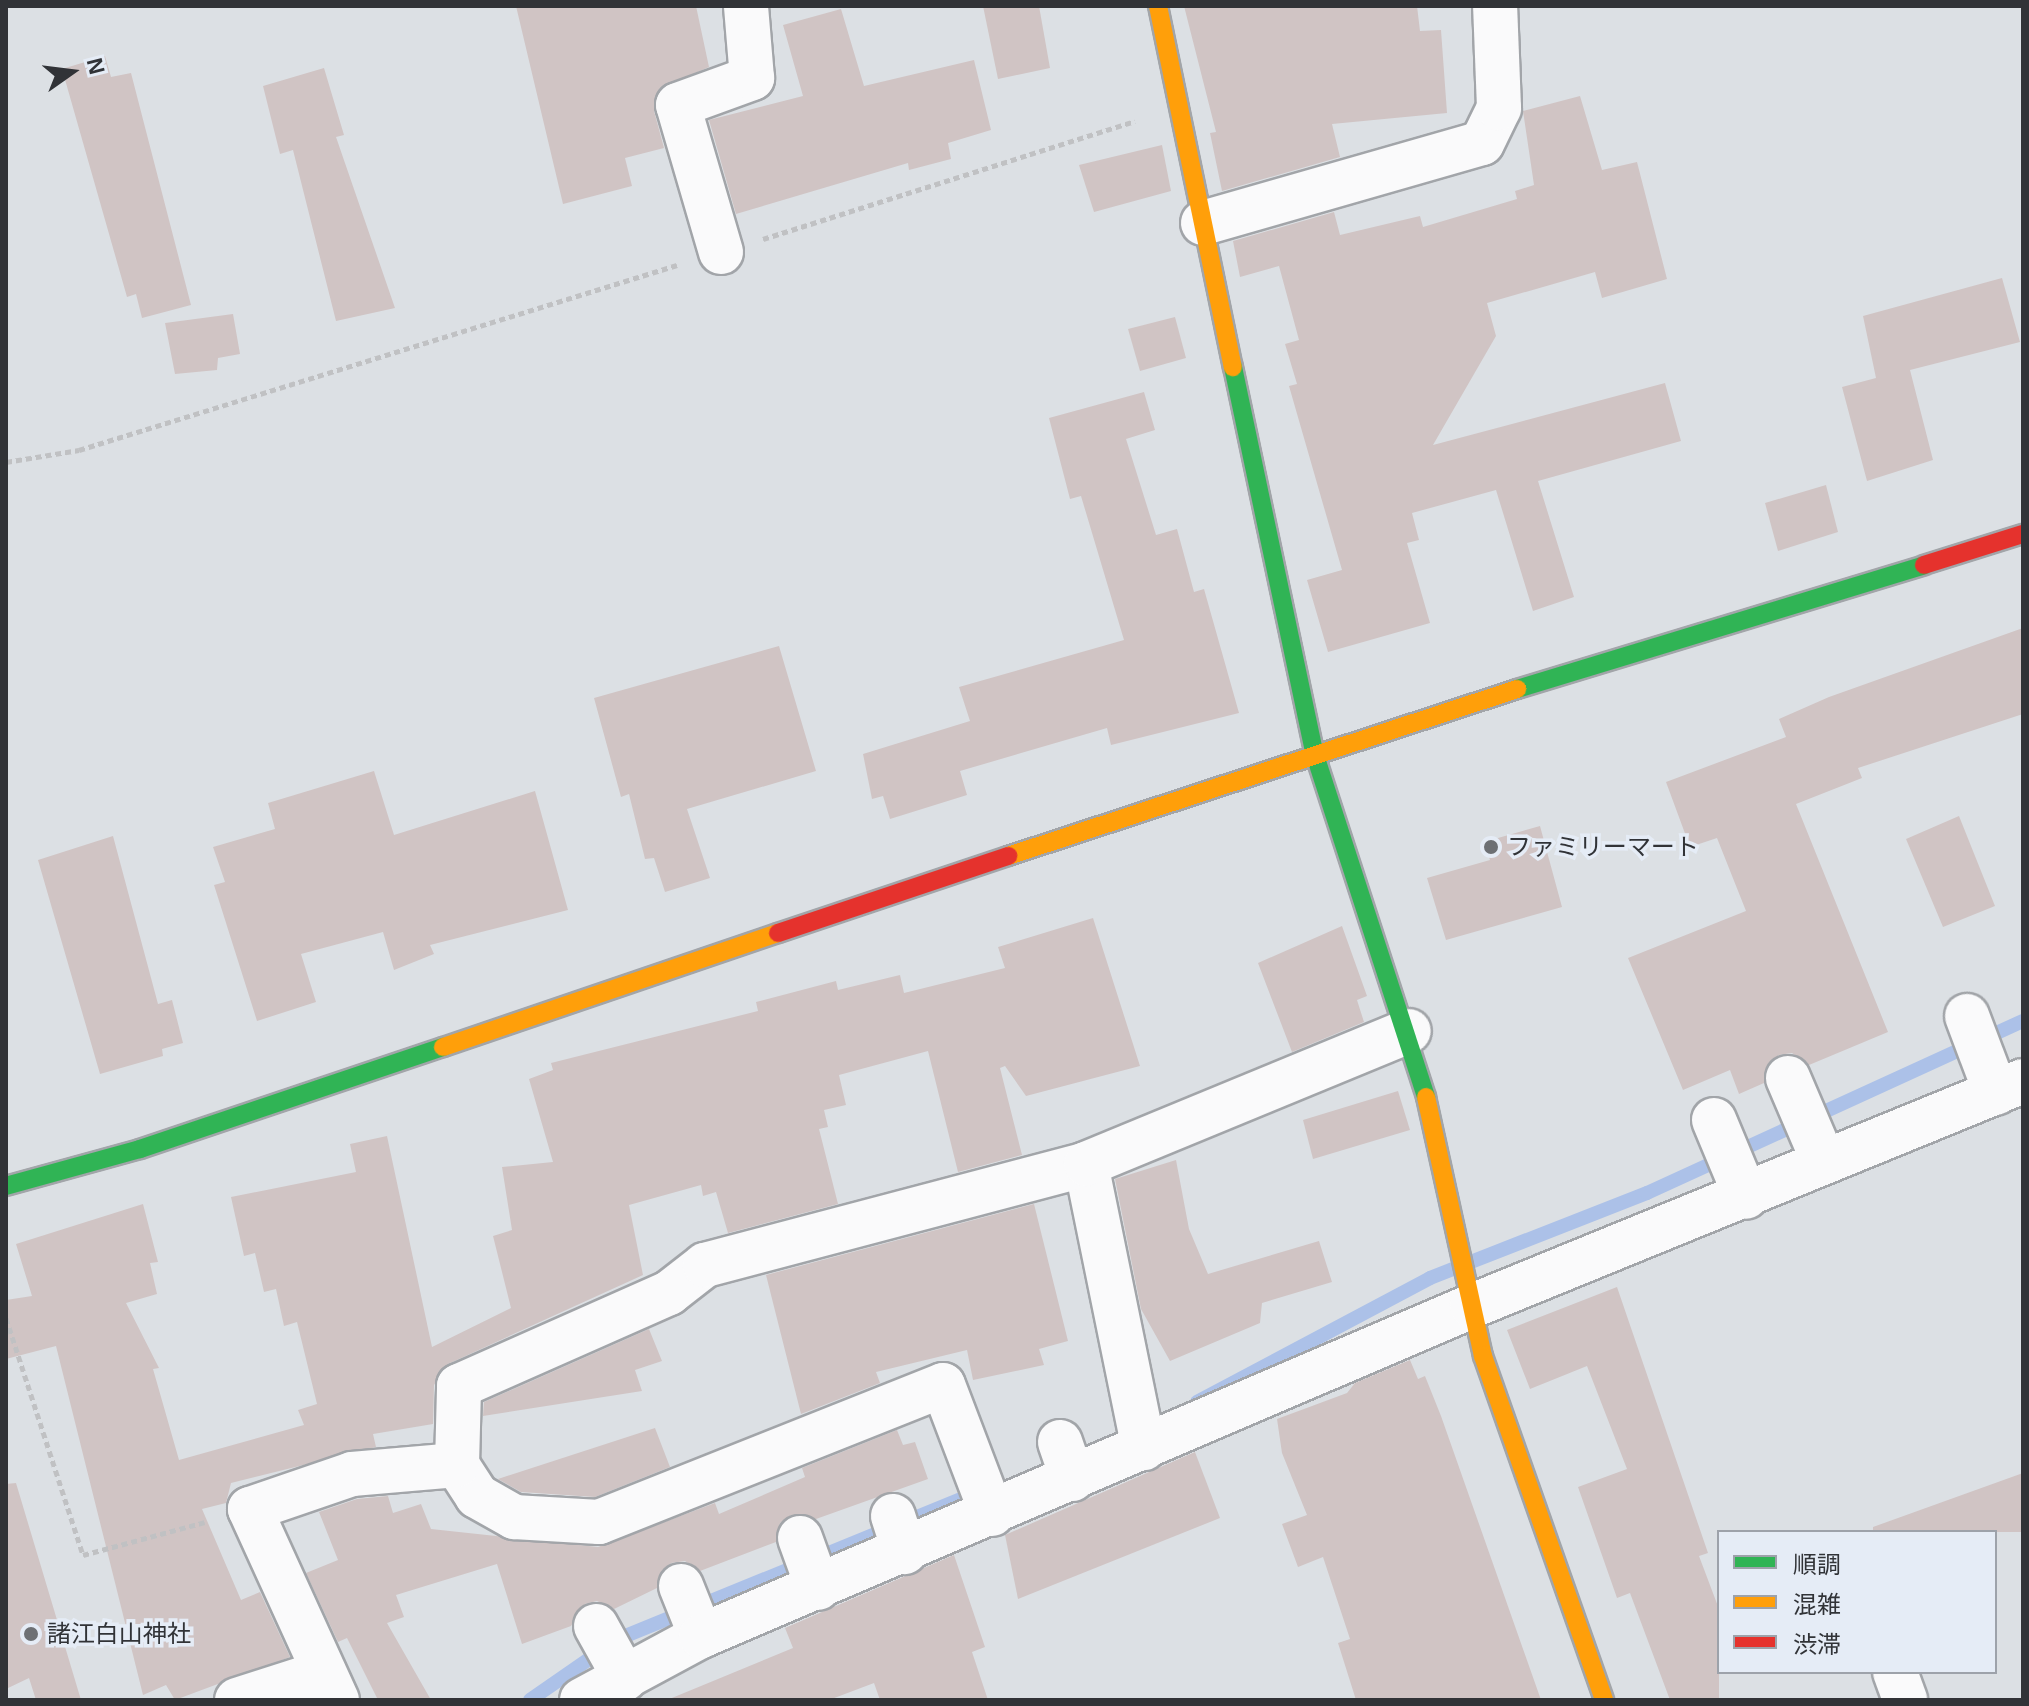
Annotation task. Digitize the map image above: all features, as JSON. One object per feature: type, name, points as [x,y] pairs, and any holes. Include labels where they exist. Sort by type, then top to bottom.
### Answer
[{"type":"street","points":[[721,252],[678,105],[752,78],[746,6]]},
{"type":"street","points":[[1158,6],[1314,752],[1409,1031],[1460,1244],[1483,1356],[1604,1700]]},
{"type":"street","points":[[1203,223],[1482,143],[1499,108],[1495,6]]},
{"type":"street","points":[[6,1186],[140,1149],[1314,752],[2023,534]]},
{"type":"street","points":[[582,1700],[701,1636],[818,1588],[899,1534],[992,1514],[1067,1461],[1139,1430],[1742,1187],[1820,1151],[2002,1080],[1967,1016]]},
{"type":"street","points":[[992,1514],[943,1385],[599,1522],[514,1517],[477,1496],[457,1465],[459,1386],[669,1293],[705,1265],[1086,1164],[1409,1031]]},
{"type":"street","points":[[1788,1078],[1820,1151]]},
{"type":"street","points":[[1714,1120],[1742,1187]]},
{"type":"street","points":[[1086,1164],[1139,1430]]},
{"type":"street","points":[[237,1700],[331,1686],[250,1509],[352,1474],[457,1465]]},
{"type":"street","points":[[800,1538],[818,1588]]},
{"type":"street","points":[[681,1586],[701,1636]]},
{"type":"street","points":[[596,1626],[625,1678]]},
{"type":"street","points":[[1896,1674],[1905,1700]]},
{"type":"path","points":[[6,462],[79,450],[1178,107]]},
{"type":"path","points":[[6,1318],[83,1555],[250,1509]]},
{"type":"building","points":[[516,6],[696,6],[709,67],[659,89],[654,111],[664,148],[625,158],[632,186],[563,204]]},
{"type":"building","points":[[983,6],[1039,6],[1050,68],[998,79]]},
{"type":"building","points":[[1184,6],[1417,6],[1420,31],[1441,30],[1447,113],[1332,124],[1340,157],[1222,191],[1210,133],[1216,132]]},
{"type":"building","points":[[841,9],[864,86],[974,60],[991,130],[948,143],[951,159],[909,170],[908,163],[736,214],[709,120],[803,96],[783,25]]},
{"type":"building","points":[[105,56],[111,77],[131,73],[191,305],[142,318],[136,294],[127,297],[62,69]]},
{"type":"building","points":[[324,68],[344,135],[336,137],[395,308],[336,321],[293,150],[280,154],[263,86]]},
{"type":"building","points":[[1580,96],[1602,170],[1637,162],[1667,279],[1602,298],[1595,272],[1487,303],[1496,336],[1433,445],[1665,383],[1681,441],[1538,481],[1574,597],[1533,611],[1496,490],[1412,513],[1419,540],[1407,543],[1430,623],[1328,652],[1307,580],[1342,570],[1289,386],[1297,384],[1285,344],[1299,340],[1279,266],[1240,277],[1233,241],[1334,212],[1340,235],[1420,216],[1423,227],[1517,199],[1515,191],[1534,185],[1523,111]]},
{"type":"building","points":[[1162,145],[1171,191],[1094,212],[1079,165]]},
{"type":"building","points":[[2002,278],[2020,342],[1910,370],[1933,460],[1867,481],[1842,387],[1876,378],[1863,316]]},
{"type":"building","points":[[233,314],[240,354],[218,358],[217,370],[175,374],[165,323]]},
{"type":"building","points":[[1175,317],[1186,358],[1140,371],[1128,329]]},
{"type":"building","points":[[1144,392],[1155,430],[1126,439],[1156,535],[1177,529],[1194,592],[1204,589],[1239,713],[1111,745],[1107,728],[960,771],[967,795],[890,819],[883,796],[872,799],[863,754],[970,721],[959,687],[1124,640],[1081,496],[1070,499],[1049,418]]},
{"type":"building","points":[[1826,485],[1838,532],[1778,551],[1765,503]]},
{"type":"building","points":[[2023,628],[2023,714],[1858,768],[1862,778],[1796,804],[1888,1032],[1809,1065],[1792,1053],[1779,1055],[1768,1064],[1764,1083],[1739,1094],[1730,1070],[1683,1090],[1628,958],[1746,911],[1717,838],[1690,847],[1666,782],[1786,737],[1779,719],[1829,697]]},
{"type":"building","points":[[779,646],[816,771],[687,809],[710,878],[665,892],[654,858],[645,859],[629,794],[621,797],[594,698]]},
{"type":"building","points":[[374,771],[394,835],[535,791],[568,910],[430,945],[434,954],[394,970],[383,932],[301,954],[316,1002],[257,1021],[214,885],[225,882],[213,847],[275,829],[268,803]]},
{"type":"building","points":[[1959,816],[1995,906],[1943,927],[1906,839]]},
{"type":"building","points":[[1540,826],[1562,907],[1446,940],[1427,878],[1490,860],[1484,842]]},
{"type":"building","points":[[113,836],[158,1004],[172,1000],[183,1043],[162,1049],[163,1056],[100,1074],[38,860]]},
{"type":"building","points":[[1093,918],[1140,1066],[1026,1096],[1005,1066],[1000,1068],[1022,1155],[958,1172],[928,1051],[839,1075],[846,1105],[824,1110],[828,1127],[819,1129],[838,1204],[728,1233],[716,1192],[703,1196],[701,1185],[629,1205],[643,1275],[448,1364],[434,1385],[433,1424],[373,1434],[376,1447],[231,1483],[226,1503],[202,1509],[241,1600],[260,1592],[290,1657],[175,1700],[166,1685],[143,1695],[56,1346],[6,1359],[6,1300],[32,1296],[16,1244],[143,1204],[158,1262],[150,1263],[157,1294],[126,1303],[159,1368],[153,1369],[179,1460],[304,1425],[298,1410],[317,1404],[297,1322],[284,1326],[276,1289],[264,1292],[255,1253],[244,1256],[231,1197],[356,1172],[350,1144],[387,1136],[432,1347],[511,1308],[493,1236],[512,1230],[502,1167],[553,1162],[529,1079],[553,1070],[551,1063],[758,1011],[756,1002],[836,981],[838,990],[900,975],[904,993],[1005,968],[998,947]]},
{"type":"building","points":[[1342,926],[1367,996],[1357,1000],[1364,1022],[1292,1052],[1258,963]]},
{"type":"building","points":[[1398,1091],[1410,1130],[1313,1159],[1303,1120]]},
{"type":"building","points":[[1176,1160],[1189,1229],[1208,1274],[1319,1241],[1332,1282],[1262,1303],[1260,1323],[1170,1361],[1141,1309],[1115,1179]]},
{"type":"building","points":[[1034,1204],[1068,1341],[1039,1349],[1044,1365],[973,1380],[967,1350],[876,1372],[880,1383],[801,1414],[766,1275]]},
{"type":"building","points":[[1617,1287],[1708,1553],[1699,1556],[1717,1604],[1719,1700],[1670,1700],[1630,1593],[1617,1598],[1578,1487],[1627,1469],[1587,1366],[1530,1389],[1507,1330]]},
{"type":"building","points":[[649,1329],[662,1361],[635,1370],[642,1391],[483,1416],[484,1402]]},
{"type":"building","points":[[1410,1360],[1418,1379],[1425,1376],[1441,1416],[1541,1700],[1356,1700],[1338,1643],[1350,1639],[1323,1557],[1298,1567],[1282,1524],[1307,1515],[1282,1453],[1277,1419],[1347,1393],[1355,1383]]},
{"type":"building","points":[[655,1428],[670,1467],[595,1497],[521,1492],[498,1479]]},
{"type":"building","points":[[897,1430],[903,1445],[915,1442],[928,1479],[816,1519],[791,1515],[780,1523],[776,1542],[700,1571],[685,1561],[671,1563],[657,1588],[614,1609],[597,1601],[585,1604],[571,1626],[522,1644],[497,1564],[396,1595],[404,1617],[387,1623],[431,1700],[378,1700],[347,1638],[338,1642],[306,1573],[338,1560],[319,1512],[357,1499],[388,1496],[393,1513],[421,1504],[431,1529],[598,1547],[715,1503],[719,1514],[805,1477],[802,1468]]},
{"type":"building","points":[[1195,1452],[1220,1518],[1018,1599],[1005,1535]]},
{"type":"building","points":[[2023,1473],[2023,1532],[1873,1530],[1873,1527]]},
{"type":"building","name":"諸江白山神社","points":[[16,1483],[81,1700],[36,1700],[29,1678],[6,1689],[6,1484]]},
{"type":"building","points":[[954,1555],[985,1647],[972,1652],[988,1700],[880,1700],[874,1683],[829,1700],[667,1700],[793,1648],[785,1628]]},
{"type":"waterway","points":[[1197,1402],[1430,1278],[1647,1193],[2023,1021]]},
{"type":"waterway","points":[[530,1700],[618,1639],[978,1492]]},
{"type":"traffic: fast","points":[[1233,367],[1314,752],[1426,1097]]},
{"type":"traffic: fast","points":[[1517,689],[1924,565]]},
{"type":"traffic: fast","points":[[6,1186],[140,1149],[443,1047]]},
{"type":"traffic: slow","points":[[1158,6],[1233,367]]},
{"type":"traffic: slow","points":[[1008,856],[1517,689]]},
{"type":"traffic: slow","points":[[443,1047],[778,933]]},
{"type":"traffic: slow","points":[[1426,1097],[1483,1356],[1604,1700]]},
{"type":"traffic: jam","points":[[1924,565],[2023,534]]},
{"type":"traffic: jam","points":[[778,933],[1008,856]]},
{"type":"place","name":"ファミリーマート","points":[[1491,847]]},
{"type":"place","name":"諸江白山神社","points":[[31,1634]]}]
